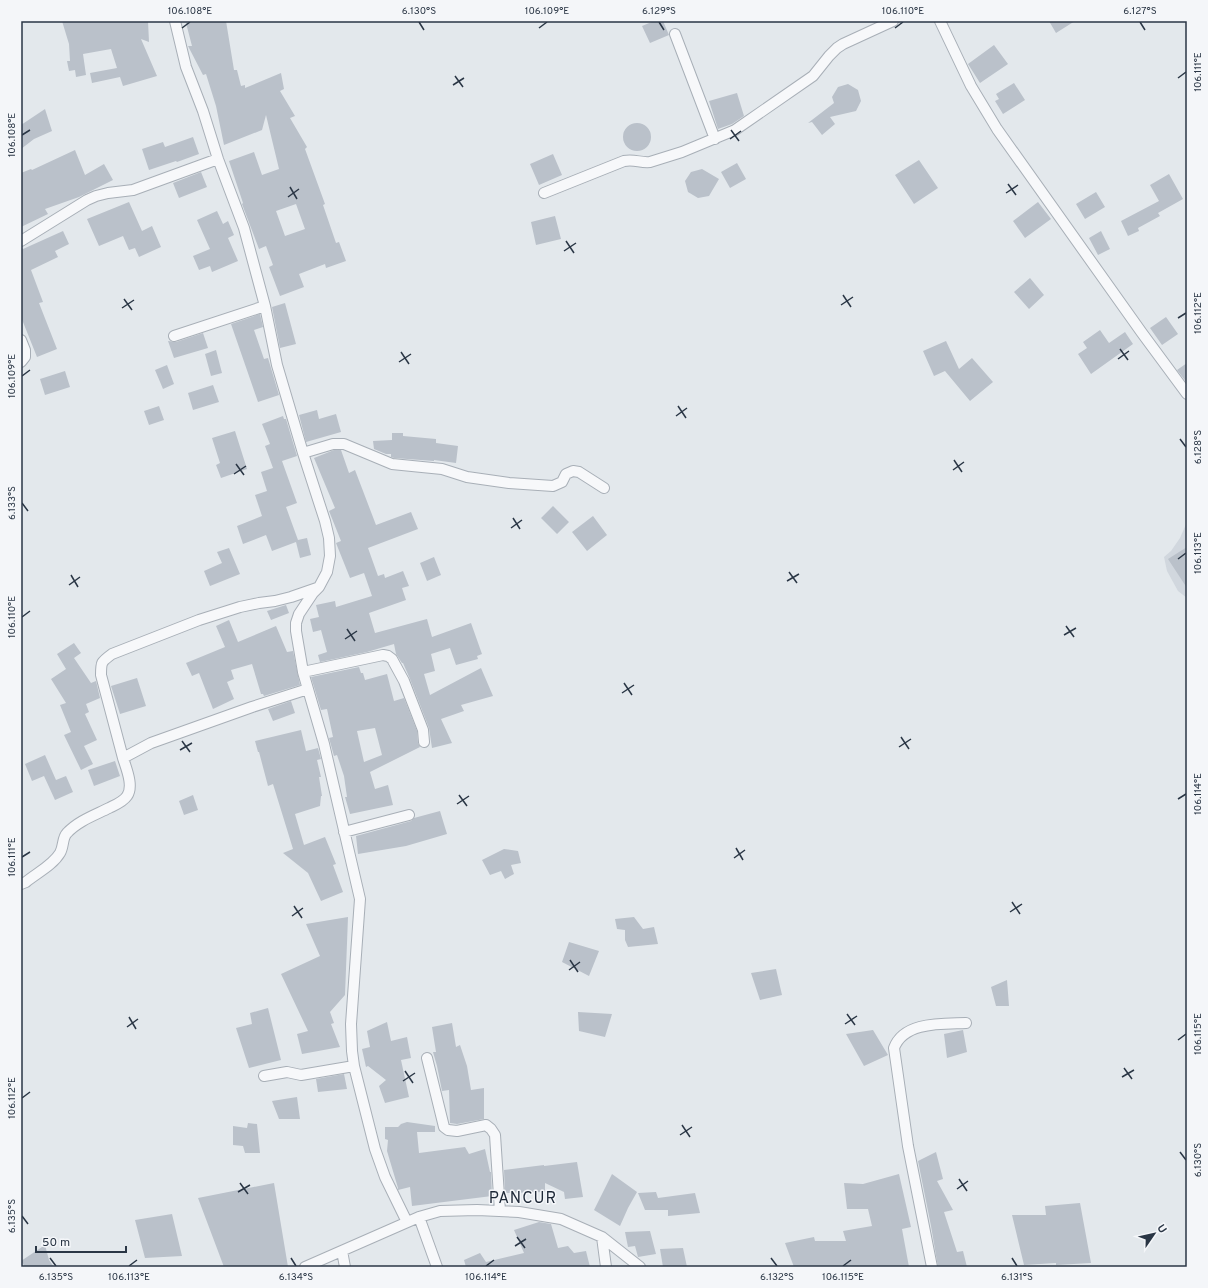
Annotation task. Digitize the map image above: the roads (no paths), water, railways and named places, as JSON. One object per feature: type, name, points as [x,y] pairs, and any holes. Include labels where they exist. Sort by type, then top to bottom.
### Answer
[{"type":"street","points":[[175,21],[186,67],[244,228],[265,306],[277,365],[329,538],[330,556],[327,572],[319,587],[299,614],[296,623],[296,631],[303,672],[324,744],[360,899],[351,1024],[354,1066],[375,1149],[385,1178],[407,1222]]},
{"type":"street","points":[[544,193],[624,161],[631,160],[650,162],[682,152],[735,130],[813,76],[837,48],[893,21]]},
{"type":"street","points":[[940,21],[971,86],[997,129],[1187,394]]},
{"type":"street","points":[[675,34],[715,139]]},
{"type":"street","points":[[21,241],[87,200],[96,196],[108,192],[133,190],[218,159]]},
{"type":"street","points":[[174,336],[265,306]]},
{"type":"street","points":[[21,340],[25,350],[25,357],[21,362]]},
{"type":"street","points":[[303,453],[334,444],[344,444],[392,464],[442,469],[467,477],[508,483],[553,486],[562,482],[566,474],[573,471],[579,472],[604,488]]},
{"type":"street","points":[[21,884],[26,882],[56,859],[63,849],[64,837],[67,833],[85,820],[117,804],[127,796],[130,790],[129,780],[100,675],[101,664],[105,659],[112,654],[199,620],[240,607],[291,597],[319,587]]},
{"type":"street","points":[[303,672],[383,655],[388,656],[392,659],[398,670],[418,714],[423,730],[424,742]]},
{"type":"street","points":[[123,758],[151,743],[308,689]]},
{"type":"street","points":[[344,832],[408,815]]},
{"type":"street","points":[[932,1267],[908,1146],[894,1048],[896,1041],[911,1030],[928,1025],[966,1023]]},
{"type":"street","points":[[427,1058],[444,1127],[448,1130],[457,1131],[486,1124],[495,1135],[500,1211]]},
{"type":"street","points":[[264,1076],[287,1072],[301,1075],[354,1066]]},
{"type":"street","points":[[305,1267],[419,1217],[440,1211],[500,1211],[520,1212],[561,1220],[602,1237],[640,1267]]},
{"type":"street","points":[[419,1217],[437,1267]]},
{"type":"street","points":[[602,1237],[606,1267]]},
{"type":"street","points":[[342,1251],[345,1267]]},
{"type":"district","name":"PANCUR","points":[[523,1199]]}]
